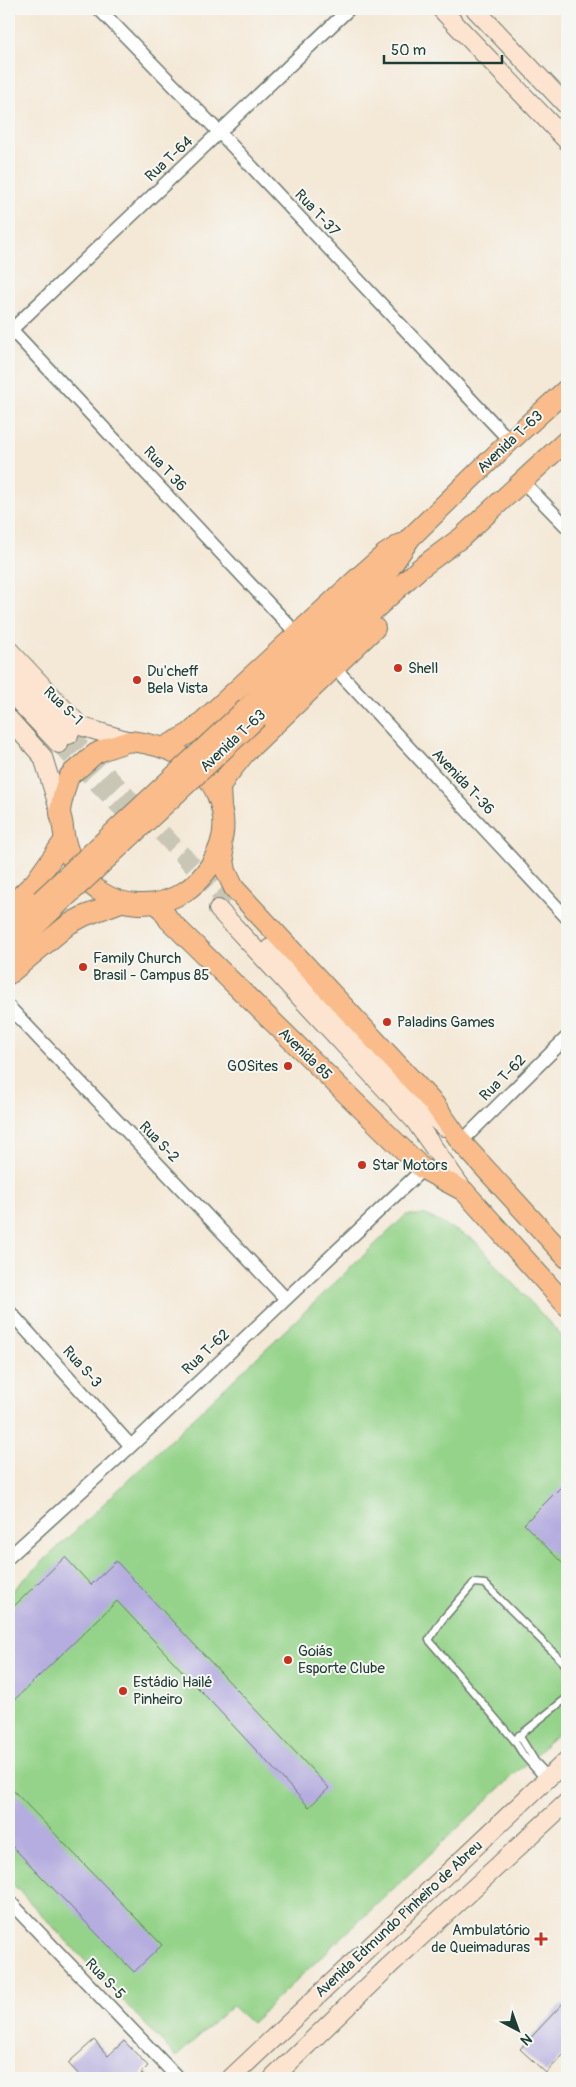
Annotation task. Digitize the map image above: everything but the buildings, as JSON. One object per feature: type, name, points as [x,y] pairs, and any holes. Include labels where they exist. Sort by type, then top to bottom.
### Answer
[{"type":"main road","points":[[441,9],[567,141]]},
{"type":"main road","points":[[475,9],[567,106]]},
{"type":"main road","name":"Avenida T-63","points":[[163,748],[190,733],[385,554],[411,537],[510,440],[567,389]]},
{"type":"main road","name":"Avenida T-63","points":[[9,950],[45,906],[252,713],[419,569],[462,537],[567,440]]},
{"type":"main road","name":"Avenida T-63","points":[[252,713],[388,571],[411,537]]},
{"type":"main road","name":"Avenida T-63","points":[[221,808],[220,788],[226,777],[245,753],[427,578],[462,537]]},
{"type":"main road","name":"Rua S-1","points":[[9,650],[80,726],[130,742]]},
{"type":"main road","name":"Rua S-1","points":[[9,671],[64,739],[9,691]]},
{"type":"main road","points":[[9,718],[44,758],[60,812],[64,841],[68,853],[80,875],[98,892],[121,902],[140,905],[158,903],[180,896],[198,882],[212,864],[221,842],[223,826],[221,808],[205,774],[186,757],[145,742],[130,742],[95,754],[70,776],[60,812]]},
{"type":"main road","points":[[9,907],[35,882],[64,841]]},
{"type":"main road","name":"Avenida 85","points":[[221,842],[226,871],[234,888],[435,1105],[461,1142]]},
{"type":"main road","points":[[9,974],[69,924],[84,916],[121,902]]},
{"type":"main road","name":"Avenida 85","points":[[158,903],[169,920],[423,1169],[464,1191]]},
{"type":"main road","name":"Avenida T-63","points":[[9,930],[45,906]]},
{"type":"main road","name":"Avenida 85","points":[[567,1258],[461,1142],[425,1110],[223,906],[414,1122],[464,1191],[567,1306]]},
{"type":"main road","name":"Avenida Edmundo Pinheiro de Abreu","points":[[231,2078],[567,1760]]},
{"type":"main road","name":"Avenida Edmundo Pinheiro de Abreu","points":[[273,2078],[389,1966],[567,1802]]},
{"type":"street","name":"Rua T-37","points":[[99,9],[220,133],[510,440]]},
{"type":"street","name":"Rua T-64","points":[[10,329],[220,133],[349,9]]},
{"type":"street","name":"Rua T 36","points":[[10,329],[297,634]]},
{"type":"street","points":[[522,481],[567,527]]},
{"type":"street","name":"Avenida T-36","points":[[334,667],[567,918]]},
{"type":"street","name":"Rua S-2","points":[[9,1008],[286,1298]]},
{"type":"street","name":"Rua T-62","points":[[461,1142],[567,1037]]},
{"type":"street","name":"Rua T-62","points":[[9,1557],[131,1446],[423,1169]]},
{"type":"street","name":"Rua S-3","points":[[9,1311],[131,1446]]},
{"type":"street","name":"Rua S-5","points":[[9,1902],[178,2078]]},
{"type":"lane","points":[[548,1779],[517,1738],[429,1640],[442,1620],[474,1583],[485,1584],[567,1666]]},
{"type":"lane","points":[[517,1738],[566,1700]]},
{"type":"green space","name":"Goiás Esporte Clube","points":[[406,1215],[426,1215],[474,1240],[567,1342],[567,1725],[251,2023],[232,2006],[176,2057],[9,1880],[9,1594]]},
{"type":"tunnel","points":[[69,735],[228,903]]},
{"type":"tunnel","points":[[59,744],[137,824]]},
{"type":"place","name":"Shell","points":[[398,668]]},
{"type":"place","name":"Du'cheff Bela Vista","points":[[137,680]]},
{"type":"place","name":"Family Church Brasil - Campus 85","points":[[83,967]]},
{"type":"place","name":"Paladins Games","points":[[387,1022]]},
{"type":"place","name":"GOSites","points":[[288,1066]]},
{"type":"place","name":"Star Motors","points":[[362,1165]]},
{"type":"place","name":"Goiás Esporte Clube","points":[[288,1660]]},
{"type":"place","name":"Estádio Hailé Pinheiro","points":[[123,1691]]},
{"type":"place","name":"Ambulatório de Queimaduras","points":[[541,1939]]}]
